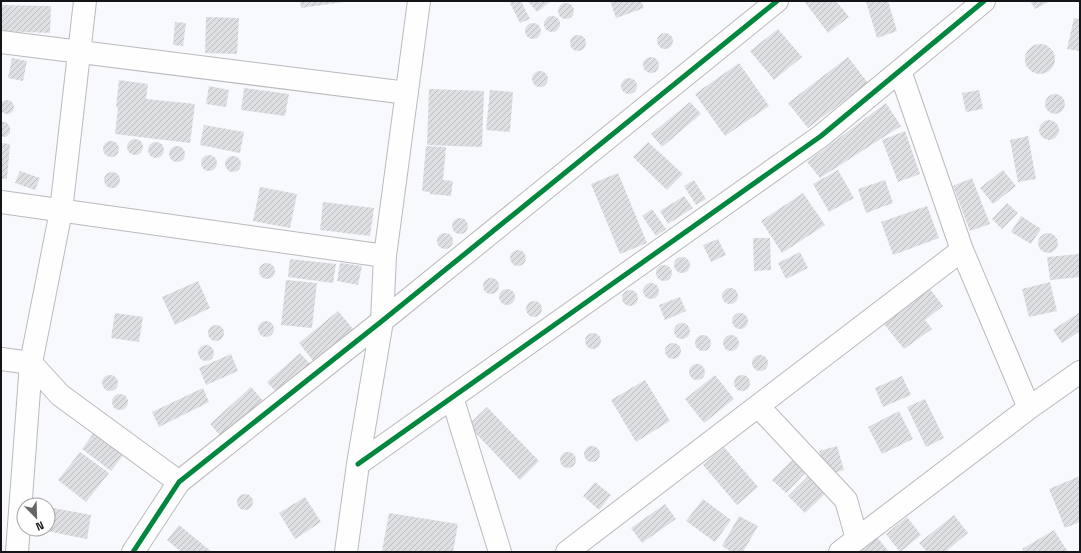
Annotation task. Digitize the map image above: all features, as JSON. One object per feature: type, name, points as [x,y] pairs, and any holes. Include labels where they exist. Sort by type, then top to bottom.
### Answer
[{"type":"street","points":[[17,552],[31,363],[61,211],[85,1]]},
{"type":"street","points":[[346,552],[358,464],[382,321],[385,256],[419,1]]},
{"type":"street","points":[[133,552],[180,482],[382,321],[776,1]]},
{"type":"street","points":[[358,464],[821,136],[984,1]]},
{"type":"street","points":[[1,42],[407,92]]},
{"type":"street","points":[[900,71],[962,250],[1029,408]]},
{"type":"street","points":[[1,202],[385,256]]},
{"type":"street","points":[[567,552],[962,250]]},
{"type":"street","points":[[1,359],[31,363],[60,394],[180,482]]},
{"type":"street","points":[[848,546],[1029,408],[1080,372]]},
{"type":"street","points":[[452,397],[500,552]]},
{"type":"street","points":[[758,406],[846,500],[848,546]]},
{"type":"building","points":[[300,1],[343,1],[343,2],[301,8]]},
{"type":"building","points":[[509,1],[521,1],[530,19],[520,23]]},
{"type":"building","points":[[528,1],[551,1],[537,12]]},
{"type":"building","points":[[610,1],[641,1],[644,8],[616,18]]},
{"type":"building","points":[[804,1],[836,1],[849,17],[828,33]]},
{"type":"building","points":[[866,1],[888,1],[897,31],[877,38]]},
{"type":"building","points":[[1030,1],[1050,1],[1035,9]]},
{"type":"building","points":[[566,3],[573,8],[574,11],[569,18],[566,19],[559,14],[558,11],[563,4]]},
{"type":"building","points":[[1,5],[51,6],[50,33],[1,31]]},
{"type":"building","points":[[552,16],[559,21],[560,24],[555,31],[552,32],[545,27],[544,24],[549,17]]},
{"type":"building","points":[[206,17],[239,18],[237,54],[205,53]]},
{"type":"building","points":[[1074,18],[1080,19],[1080,51],[1067,49]]},
{"type":"building","points":[[175,22],[186,23],[183,46],[173,45]]},
{"type":"building","points":[[533,23],[540,28],[541,31],[536,38],[533,39],[526,34],[525,31],[530,24]]},
{"type":"building","points":[[778,29],[802,57],[774,80],[750,51]]},
{"type":"building","points":[[665,33],[672,38],[673,41],[668,48],[665,49],[658,44],[657,41],[662,34]]},
{"type":"building","points":[[578,35],[585,40],[586,43],[581,50],[578,51],[571,46],[570,43],[575,36]]},
{"type":"building","points":[[1040,44],[1046,45],[1054,53],[1054,65],[1046,73],[1040,74],[1034,73],[1026,65],[1025,59],[1026,53],[1034,45]]},
{"type":"building","points":[[651,57],[658,62],[659,65],[654,72],[651,73],[644,68],[643,65],[648,58]]},
{"type":"building","points":[[848,57],[868,83],[808,128],[788,103]]},
{"type":"building","points":[[12,58],[27,61],[23,81],[8,78]]},
{"type":"building","points":[[739,63],[769,106],[725,136],[695,94]]},
{"type":"building","points":[[540,71],[547,76],[548,79],[543,86],[540,87],[533,82],[532,79],[537,72]]},
{"type":"building","points":[[629,78],[636,83],[637,86],[632,93],[629,94],[622,89],[621,86],[626,79]]},
{"type":"building","points":[[119,80],[148,84],[146,99],[195,104],[190,143],[115,134]]},
{"type":"building","points":[[209,86],[229,90],[226,107],[206,104]]},
{"type":"building","points":[[244,88],[289,94],[285,116],[241,110]]},
{"type":"building","points":[[429,89],[484,91],[482,147],[427,145]]},
{"type":"building","points":[[490,90],[513,92],[510,132],[486,130]]},
{"type":"building","points":[[979,90],[983,109],[966,112],[962,93]]},
{"type":"building","points":[[1051,94],[1059,94],[1065,100],[1065,108],[1059,114],[1051,114],[1045,108],[1045,100]]},
{"type":"building","points":[[4,100],[10,100],[14,104],[14,110],[10,114],[4,114],[0,110],[0,104]]},
{"type":"building","points":[[690,102],[701,114],[662,147],[651,134]]},
{"type":"building","points":[[886,103],[901,126],[820,178],[807,162]]},
{"type":"building","points":[[1049,120],[1056,123],[1059,130],[1056,137],[1049,140],[1042,137],[1039,130],[1042,123]]},
{"type":"building","points":[[1,122],[6,122],[10,127],[10,133],[6,137],[1,137]]},
{"type":"building","points":[[204,125],[244,132],[240,153],[200,145]]},
{"type":"building","points":[[905,131],[920,174],[898,182],[882,140]]},
{"type":"building","points":[[1028,136],[1036,179],[1018,182],[1010,140]]},
{"type":"building","points":[[135,139],[142,144],[143,147],[138,154],[135,155],[128,150],[127,147],[132,140]]},
{"type":"building","points":[[111,141],[118,146],[119,149],[114,156],[111,157],[104,152],[103,149],[108,142]]},
{"type":"building","points":[[156,142],[162,144],[164,150],[162,156],[156,158],[150,156],[148,150],[150,144]]},
{"type":"building","points":[[648,142],[683,174],[667,190],[633,157]]},
{"type":"building","points":[[1,143],[10,144],[7,179],[1,179]]},
{"type":"building","points":[[177,146],[184,151],[185,154],[180,161],[177,162],[170,157],[169,154],[174,147]]},
{"type":"building","points":[[426,146],[446,147],[443,180],[453,181],[451,196],[430,194],[430,192],[422,191]]},
{"type":"building","points":[[209,155],[216,160],[217,163],[212,170],[209,171],[202,166],[201,163],[206,156]]},
{"type":"building","points":[[233,156],[240,161],[241,164],[236,171],[233,172],[226,167],[225,164],[230,157]]},
{"type":"building","points":[[838,170],[854,198],[829,212],[813,184]]},
{"type":"building","points":[[1003,170],[1016,186],[993,204],[980,188]]},
{"type":"building","points":[[20,171],[40,178],[35,190],[15,183]]},
{"type":"building","points":[[112,172],[119,177],[120,180],[115,187],[112,188],[105,183],[104,180],[109,173]]},
{"type":"building","points":[[618,173],[647,243],[620,254],[591,184]]},
{"type":"building","points":[[972,178],[990,224],[970,231],[953,186]]},
{"type":"building","points":[[694,180],[706,199],[696,205],[684,186]]},
{"type":"building","points":[[885,180],[893,203],[866,213],[858,189]]},
{"type":"building","points":[[260,187],[297,194],[290,228],[253,221]]},
{"type":"building","points":[[803,193],[825,225],[782,253],[761,221]]},
{"type":"building","points":[[684,196],[693,208],[668,224],[660,211]]},
{"type":"building","points":[[323,202],[374,208],[370,236],[320,230]]},
{"type":"building","points":[[1007,203],[1018,213],[1002,229],[992,219]]},
{"type":"building","points":[[927,206],[939,238],[893,255],[881,222]]},
{"type":"building","points":[[652,209],[666,229],[656,236],[642,216]]},
{"type":"building","points":[[1021,216],[1041,229],[1031,244],[1011,232]]},
{"type":"building","points":[[460,218],[467,223],[468,226],[463,233],[460,234],[453,229],[452,226],[457,219]]},
{"type":"building","points":[[445,233],[452,238],[453,241],[448,248],[445,249],[438,244],[437,241],[442,234]]},
{"type":"building","points":[[1048,233],[1055,236],[1058,243],[1055,250],[1048,253],[1041,250],[1038,243],[1041,236]]},
{"type":"building","points":[[753,238],[770,238],[771,270],[754,271]]},
{"type":"building","points":[[718,239],[726,255],[711,262],[703,245]]},
{"type":"building","points":[[518,250],[525,255],[526,258],[521,265],[518,266],[511,261],[510,258],[515,251]]},
{"type":"building","points":[[800,252],[808,268],[786,279],[778,263]]},
{"type":"building","points":[[1079,254],[1080,277],[1050,280],[1047,257]]},
{"type":"building","points":[[682,257],[689,262],[690,265],[685,272],[682,273],[675,268],[674,265],[679,258]]},
{"type":"building","points":[[290,259],[336,264],[333,283],[288,277]]},
{"type":"building","points":[[267,263],[274,268],[275,271],[270,278],[267,279],[260,274],[259,271],[264,264]]},
{"type":"building","points":[[340,263],[362,266],[358,285],[337,281]]},
{"type":"building","points":[[664,265],[671,270],[672,273],[667,280],[664,281],[657,276],[656,273],[661,266]]},
{"type":"building","points":[[491,278],[498,283],[499,286],[494,293],[491,294],[484,289],[483,286],[488,279]]},
{"type":"building","points":[[286,280],[317,283],[312,328],[281,325]]},
{"type":"building","points":[[198,281],[210,308],[175,325],[162,297]]},
{"type":"building","points":[[1050,282],[1057,311],[1029,317],[1022,289]]},
{"type":"building","points":[[651,283],[658,288],[659,291],[654,298],[651,299],[644,294],[643,291],[648,284]]},
{"type":"building","points":[[730,288],[737,293],[738,296],[733,303],[730,304],[723,299],[722,296],[727,289]]},
{"type":"building","points":[[507,289],[514,294],[515,297],[510,304],[507,305],[500,300],[499,297],[504,290]]},
{"type":"building","points":[[930,289],[943,306],[925,320],[932,329],[904,349],[884,324]]},
{"type":"building","points":[[630,290],[637,295],[638,298],[633,305],[630,306],[623,301],[622,298],[627,291]]},
{"type":"building","points":[[680,297],[686,311],[665,320],[659,305]]},
{"type":"building","points":[[534,301],[541,306],[542,309],[537,316],[534,317],[527,312],[526,309],[531,302]]},
{"type":"building","points":[[338,311],[354,330],[314,362],[299,343]]},
{"type":"building","points":[[1080,312],[1080,331],[1062,343],[1053,330]]},
{"type":"building","points":[[115,313],[143,317],[139,342],[111,338]]},
{"type":"building","points":[[740,313],[747,318],[748,321],[743,328],[740,329],[733,324],[732,321],[737,314]]},
{"type":"building","points":[[266,321],[273,326],[274,329],[269,336],[266,337],[259,332],[258,329],[263,322]]},
{"type":"building","points":[[682,323],[689,328],[690,331],[685,338],[682,339],[675,334],[674,331],[679,324]]},
{"type":"building","points":[[216,325],[223,330],[224,333],[219,340],[216,341],[209,336],[208,333],[213,326]]},
{"type":"building","points":[[593,333],[600,338],[601,341],[596,348],[593,349],[586,344],[585,341],[590,334]]},
{"type":"building","points":[[703,335],[710,340],[711,343],[706,350],[703,351],[696,346],[695,343],[700,336]]},
{"type":"building","points":[[731,335],[738,340],[739,343],[734,350],[731,351],[724,346],[723,343],[728,336]]},
{"type":"building","points":[[673,343],[680,348],[681,351],[676,358],[673,359],[666,354],[665,351],[670,344]]},
{"type":"building","points":[[206,345],[213,350],[214,353],[209,360],[206,361],[199,356],[198,353],[203,346]]},
{"type":"building","points":[[300,353],[311,365],[278,394],[267,382]]},
{"type":"building","points":[[231,354],[238,371],[206,385],[199,368]]},
{"type":"building","points":[[760,355],[767,360],[768,363],[763,370],[760,371],[753,366],[752,363],[757,356]]},
{"type":"building","points":[[697,364],[704,369],[705,372],[700,379],[697,380],[690,375],[689,372],[694,365]]},
{"type":"building","points":[[110,375],[117,380],[118,383],[113,390],[110,391],[103,386],[102,383],[107,376]]},
{"type":"building","points":[[715,375],[734,399],[704,423],[685,399]]},
{"type":"building","points":[[742,375],[749,380],[750,383],[745,390],[742,391],[735,386],[734,383],[739,376]]},
{"type":"building","points":[[902,376],[911,395],[883,407],[875,388]]},
{"type":"building","points":[[645,380],[670,421],[636,442],[611,400]]},
{"type":"building","points":[[251,387],[265,403],[223,439],[210,424]]},
{"type":"building","points":[[203,388],[209,402],[159,427],[152,412]]},
{"type":"building","points":[[120,394],[127,399],[128,402],[123,409],[120,410],[113,405],[112,402],[117,395]]},
{"type":"building","points":[[925,399],[944,438],[926,447],[907,407]]},
{"type":"building","points":[[487,407],[539,461],[520,480],[468,425]]},
{"type":"building","points":[[899,411],[913,439],[882,454],[868,427]]},
{"type":"building","points":[[98,427],[127,450],[111,471],[82,449]]},
{"type":"building","points":[[592,446],[599,451],[600,454],[595,461],[592,462],[585,457],[584,454],[589,447]]},
{"type":"building","points":[[837,446],[844,470],[826,475],[819,451]]},
{"type":"building","points":[[724,447],[758,487],[737,505],[703,465]]},
{"type":"building","points":[[80,452],[109,473],[86,502],[58,480]]},
{"type":"building","points":[[568,452],[575,457],[576,460],[571,467],[568,468],[561,463],[560,460],[565,453]]},
{"type":"building","points":[[796,456],[809,469],[786,493],[772,480]]},
{"type":"building","points":[[813,471],[831,488],[805,513],[788,496]]},
{"type":"building","points":[[1080,476],[1080,522],[1065,528],[1049,489]]},
{"type":"building","points":[[595,482],[611,495],[599,510],[583,496]]},
{"type":"building","points":[[245,494],[252,499],[253,502],[248,509],[245,510],[238,505],[237,502],[242,495]]},
{"type":"building","points":[[305,497],[321,522],[295,539],[279,513]]},
{"type":"building","points":[[703,499],[731,520],[715,542],[686,521]]},
{"type":"building","points":[[665,504],[676,519],[642,543],[631,528]]},
{"type":"building","points":[[56,508],[91,515],[87,539],[56,533]]},
{"type":"building","points":[[389,513],[458,524],[453,552],[382,551]]},
{"type":"building","points":[[954,515],[968,533],[945,552],[927,552],[919,543]]},
{"type":"building","points":[[739,516],[758,526],[743,552],[732,552],[722,546]]},
{"type":"building","points":[[907,517],[921,535],[900,552],[886,534]]},
{"type":"building","points":[[179,525],[212,552],[181,552],[167,540]]},
{"type":"building","points":[[1054,530],[1068,552],[1024,552],[1022,549]]},
{"type":"building","points":[[877,537],[889,552],[858,552]]},
{"type":"cycle path","points":[[133,552],[179,482],[382,321],[777,1]]},
{"type":"cycle path","points":[[358,464],[821,136],[984,1]]}]
